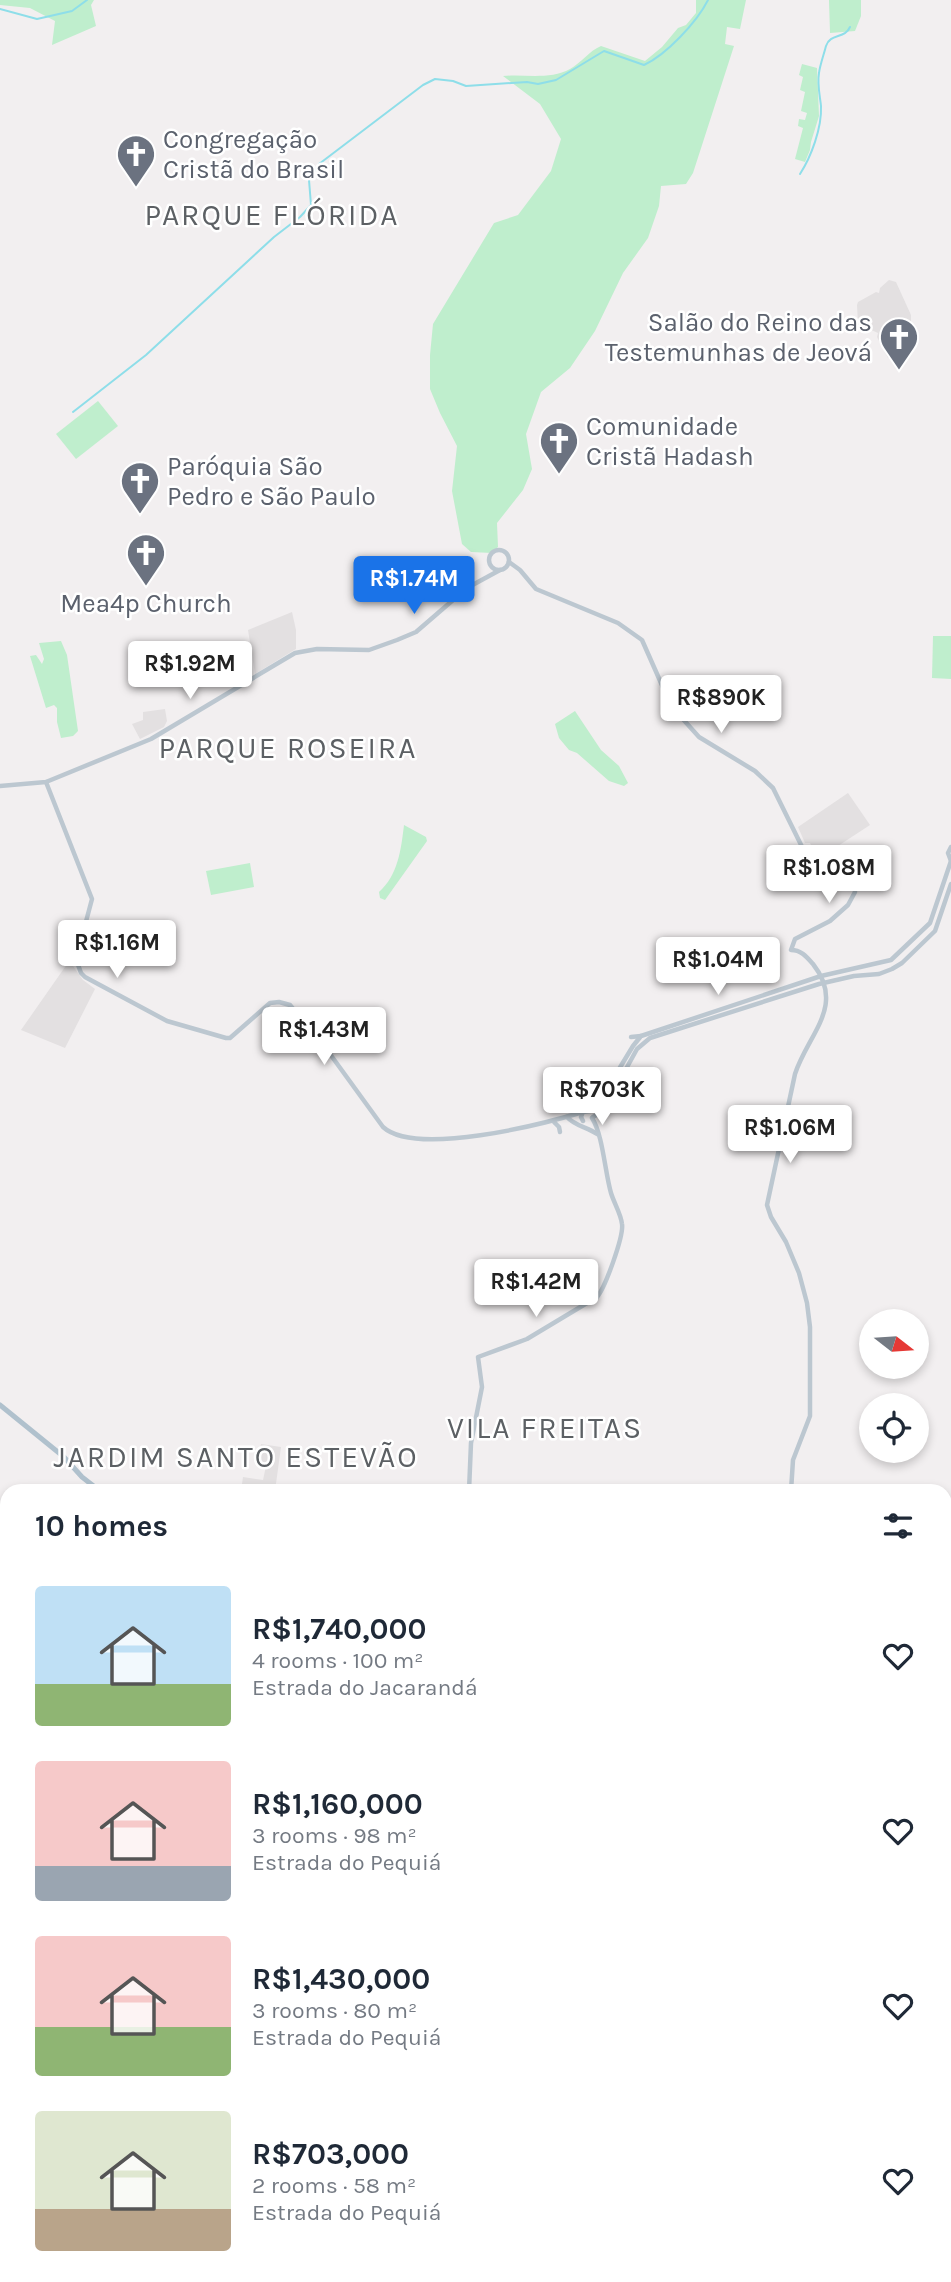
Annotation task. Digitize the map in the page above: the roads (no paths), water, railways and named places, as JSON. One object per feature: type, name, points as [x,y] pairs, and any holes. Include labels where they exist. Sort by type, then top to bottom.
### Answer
[{"type":"main road","points":[[0,786],[46,782],[151,739],[295,653],[317,649],[369,650],[416,632],[467,589],[485,579],[507,566],[508,554],[505,551],[492,553],[485,579]]},
{"type":"main road","points":[[509,562],[520,570],[536,589],[618,623],[642,640],[681,717],[699,737],[755,771],[774,788],[808,859],[825,868],[853,873],[855,892],[848,905],[830,920],[795,939],[794,950],[806,956],[821,976],[827,995],[825,1012],[795,1074],[768,1205],[771,1217],[792,1255],[807,1303],[811,1349],[810,1416],[793,1460],[792,1484]]},
{"type":"main road","points":[[489,563],[500,570]]},
{"type":"main road","points":[[46,782],[92,899],[76,959],[81,973],[167,1021],[226,1038],[230,1038],[270,1003],[279,1002],[290,1006],[330,1054],[382,1125],[396,1135],[414,1139],[507,1132],[590,1111],[599,1102],[632,1046],[641,1036]]},
{"type":"main road","points":[[576,1125],[588,1122],[605,1107],[630,1060],[645,1041],[821,976],[891,960],[925,929],[932,918],[951,861],[948,853],[951,847]]},
{"type":"main road","points":[[631,1037],[824,983],[879,974],[892,969],[925,942],[938,925],[951,884]]},
{"type":"main road","points":[[853,968],[854,976]]},
{"type":"main road","points":[[469,1484],[471,1436],[482,1387],[478,1357],[527,1339],[597,1297],[615,1256],[623,1225],[611,1192],[590,1111]]},
{"type":"main road","points":[[583,1112],[581,1116],[588,1128]]},
{"type":"main road","points":[[567,1117],[576,1125],[588,1128],[598,1135]]},
{"type":"main road","points":[[554,1122],[560,1132]]},
{"type":"main road","points":[[809,1396],[816,1399]]},
{"type":"main road","points":[[0,1405],[64,1457],[91,1484]]},
{"type":"waterway","points":[[0,9],[37,19],[72,11],[87,0]]},
{"type":"waterway","points":[[73,412],[146,355],[274,237],[300,217],[311,205],[309,180],[319,164],[423,85],[435,79],[466,86],[527,82],[538,84],[556,80],[604,51],[644,65],[662,54],[680,37],[708,0]]},
{"type":"waterway","points":[[800,174],[812,151],[820,124],[818,77],[826,46],[831,39],[845,33],[850,27]]},
{"type":"place","name":"Congregação Cristã do Brasil","points":[[136,188]]},
{"type":"place","name":"Salão do Reino das Testemunhas de Jeová","points":[[899,371]]},
{"type":"place","name":"Comunidade Cristã Hadash","points":[[559,475]]},
{"type":"place","name":"Paróquia São Pedro e São Paulo","points":[[140,515]]},
{"type":"place","name":"Mea4p Church","points":[[146,587]]},
{"type":"district","name":"PARQUE FLÓRIDA","points":[[272,215]]},
{"type":"district","name":"PARQUE ROSEIRA","points":[[288,748]]},
{"type":"district","name":"VILA FREITAS","points":[[545,1428]]},
{"type":"district","name":"JARDIM SANTO ESTEVÃO","points":[[236,1457]]}]
